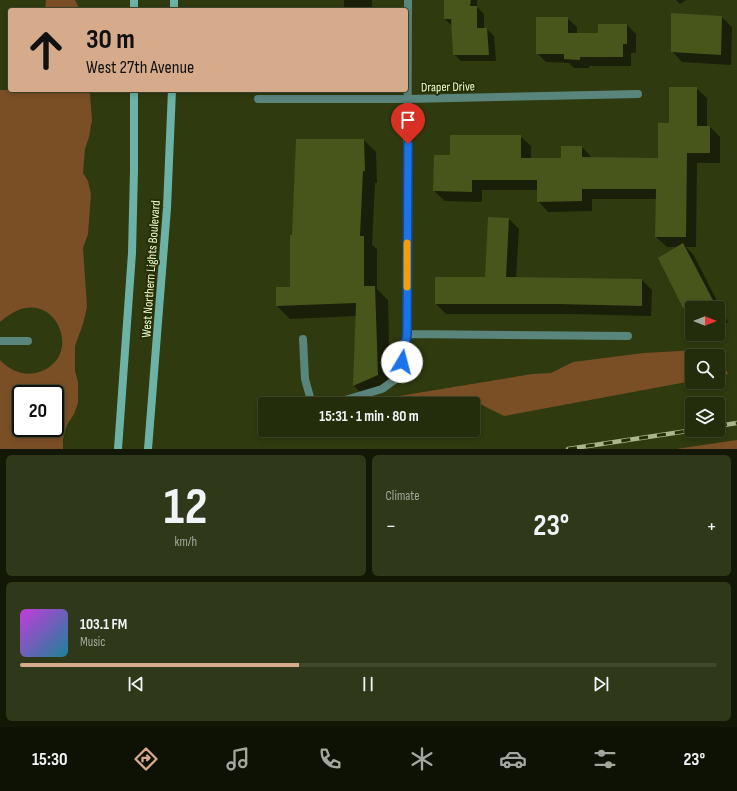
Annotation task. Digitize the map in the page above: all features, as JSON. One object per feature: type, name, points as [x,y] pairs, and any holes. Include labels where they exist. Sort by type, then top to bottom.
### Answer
[{"type":"main road","name":"West Northern Lights Boulevard","points":[[118,449],[132,253],[134,92]]},
{"type":"main road","name":"West Northern Lights Boulevard","points":[[148,449],[167,215],[172,92]]},
{"type":"street","points":[[355,397],[382,389],[400,376],[407,334],[408,0]]},
{"type":"street","name":"Draper Drive","points":[[258,99],[408,99],[638,94]]},
{"type":"street","points":[[407,334],[628,336]]},
{"type":"street","points":[[303,339],[305,379],[310,397]]},
{"type":"street","points":[[0,341],[28,341]]},
{"type":"shaded area","points":[[46,0],[75,0],[79,8],[45,8]]},
{"type":"shaded area","points":[[0,90],[8,90],[8,92],[90,92],[92,120],[85,149],[83,173],[88,181],[91,194],[88,234],[83,248],[87,307],[75,346],[75,371],[78,382],[78,403],[74,414],[67,425],[64,436],[64,385],[12,385],[12,437],[64,437],[63,449],[0,449],[0,360],[8,367],[16,371],[31,374],[52,365],[60,352],[62,338],[58,324],[48,313],[35,308],[19,310],[0,322]]},
{"type":"shaded area","points":[[685,351],[685,382],[504,416],[480,404],[480,397],[396,397],[532,374],[551,373],[573,362],[644,353]]},
{"type":"shaded area","points":[[725,368],[728,374],[725,375]]},
{"type":"shaded area","points":[[737,440],[737,449],[676,449]]},
{"type":"building","points":[[444,0],[471,0],[470,6],[477,6],[477,28],[487,28],[489,55],[453,55],[451,19],[444,19]]},
{"type":"building","points":[[671,13],[722,16],[721,55],[671,52]]},
{"type":"building","points":[[536,17],[568,17],[568,33],[598,33],[598,24],[627,24],[627,44],[623,44],[623,57],[580,57],[580,60],[564,59],[564,54],[536,54]]},
{"type":"building","points":[[669,87],[697,87],[697,126],[710,126],[710,153],[687,153],[686,237],[655,237],[656,189],[582,189],[582,201],[537,202],[537,180],[472,180],[472,192],[433,191],[434,155],[450,155],[450,135],[521,135],[521,158],[561,158],[561,146],[582,146],[582,157],[658,158],[658,123],[669,123]]},
{"type":"building","points":[[296,139],[364,139],[365,171],[363,171],[360,236],[364,236],[364,286],[375,286],[378,375],[353,386],[356,303],[276,306],[276,287],[290,287],[290,235],[292,235]]},
{"type":"building","points":[[488,217],[509,218],[506,277],[642,279],[642,306],[435,304],[435,277],[485,277]]},
{"type":"building","points":[[683,243],[713,301],[685,301],[685,308],[683,308],[658,258]]},
{"type":"railway","points":[[725,425],[737,423]]},
{"type":"railway","points":[[568,449],[685,431]]},
{"type":"slow traffic","points":[[407,243],[407,287]]},
{"type":"route","points":[[402,362],[407,334],[408,144]]}]
